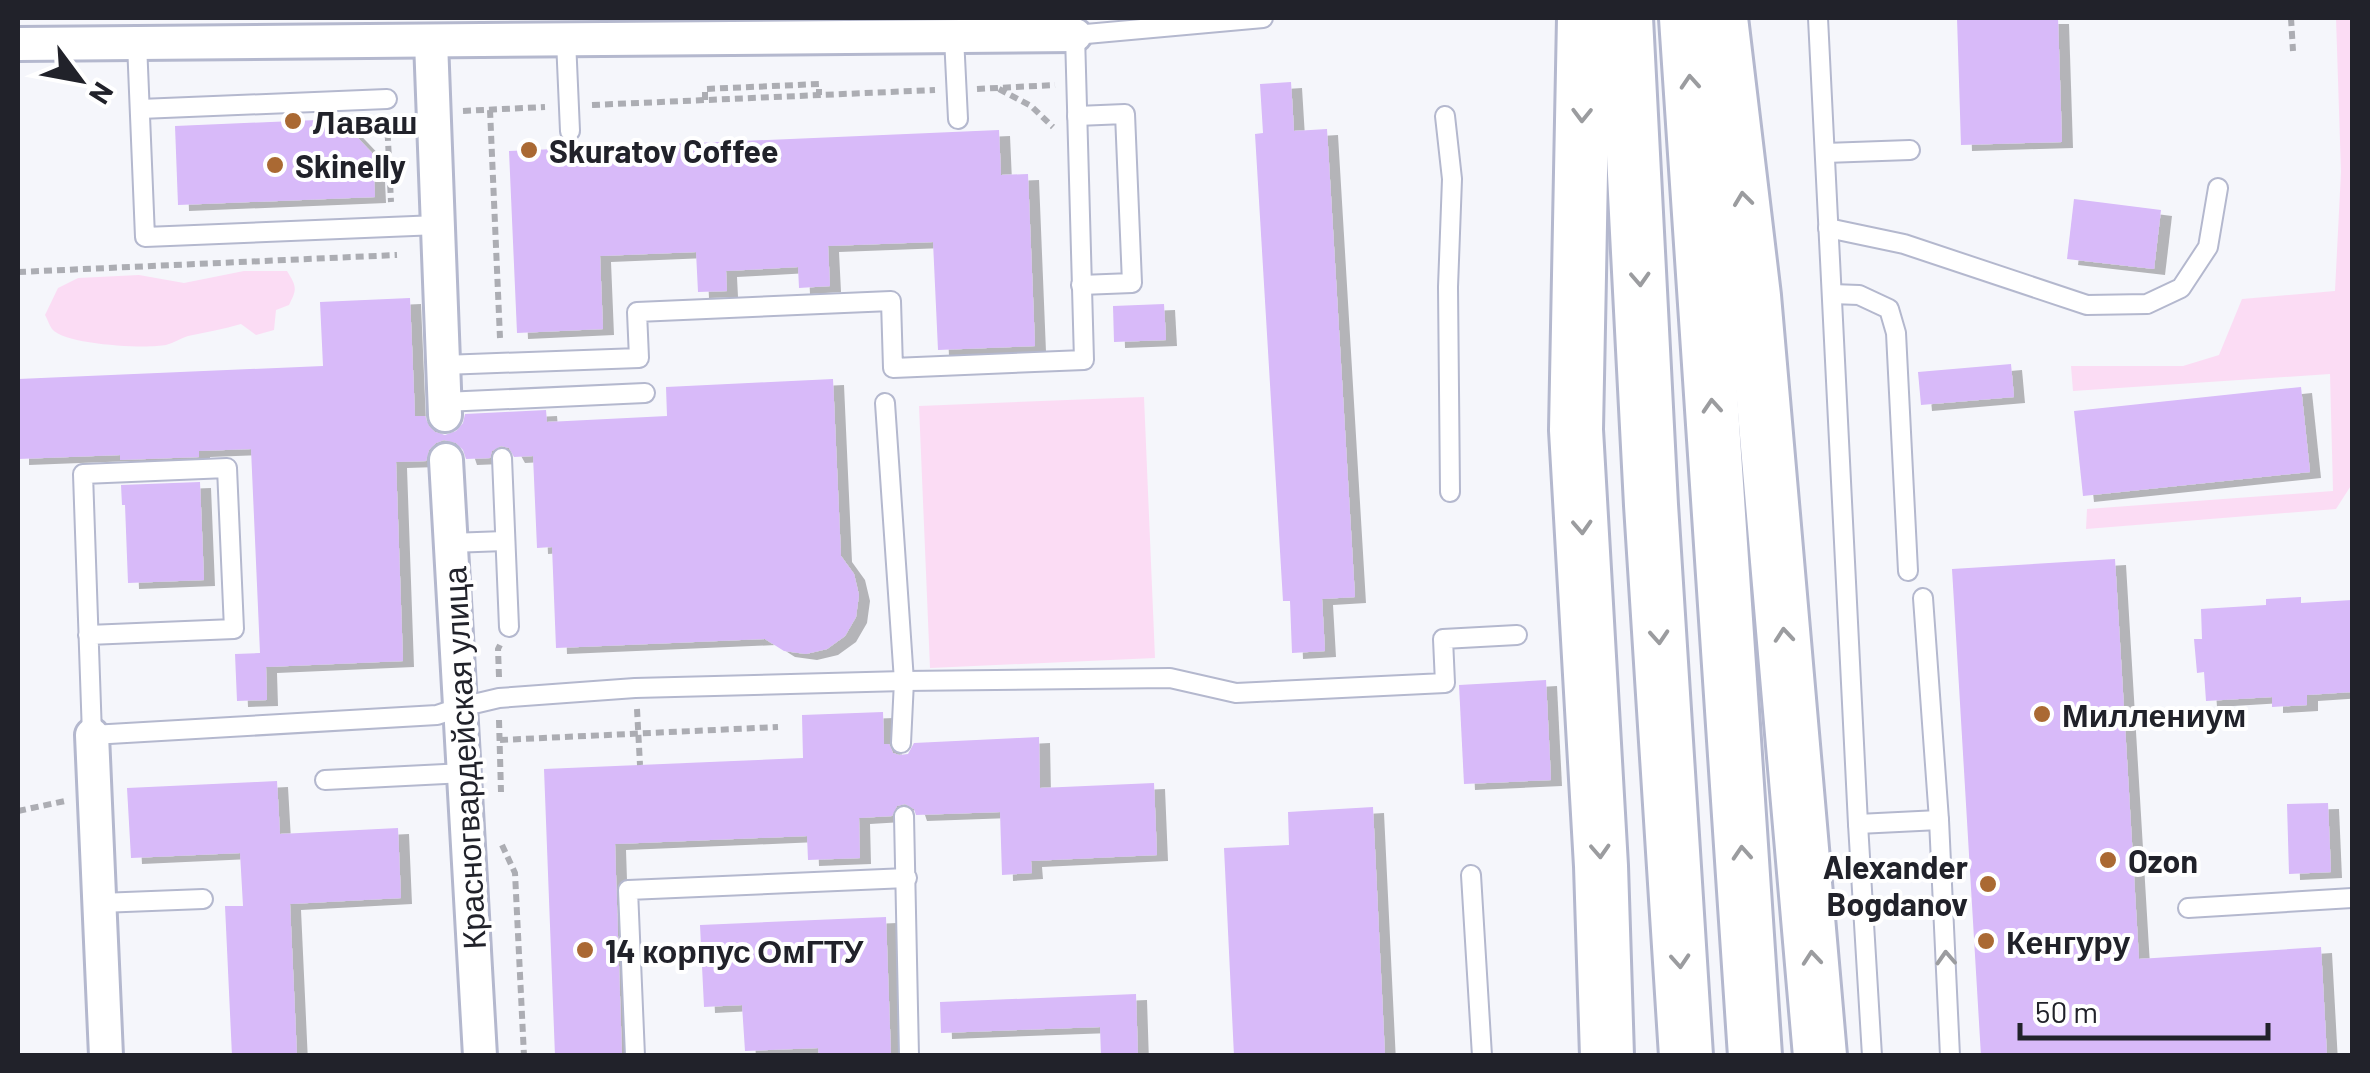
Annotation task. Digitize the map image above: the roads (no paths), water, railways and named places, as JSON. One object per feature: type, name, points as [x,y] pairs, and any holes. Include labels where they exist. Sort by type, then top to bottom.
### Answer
[{"type":"main road","points":[[1584,18],[1576,430],[1601,866],[1607,1056]]},
{"type":"main road","points":[[1626,18],[1651,505],[1686,1056]]},
{"type":"main road","points":[[1686,18],[1755,1056]]},
{"type":"main road","points":[[1721,18],[1754,296],[1820,1056]]},
{"type":"street","points":[[18,44],[137,43],[430,29],[566,40],[1075,34]]},
{"type":"street","points":[[430,29],[444,408]]},
{"type":"street","name":"Красногвардейская улица","points":[[446,460],[480,1056]]},
{"type":"street","points":[[92,735],[106,1056]]},
{"type":"lane","points":[[443,364],[639,358],[637,312],[891,301],[893,368],[1084,360],[1075,34],[1263,18]]},
{"type":"lane","points":[[1818,18],[1872,1056]]},
{"type":"lane","points":[[954,37],[958,118]]},
{"type":"lane","points":[[566,40],[570,131]]},
{"type":"lane","points":[[137,43],[145,238],[438,225]]},
{"type":"lane","points":[[140,110],[387,99]]},
{"type":"lane","points":[[1077,116],[1125,114],[1132,283],[1081,285]]},
{"type":"lane","points":[[1445,116],[1452,179],[1448,287],[1450,492]]},
{"type":"lane","points":[[1825,154],[1910,150]]},
{"type":"lane","points":[[1828,228],[1904,244],[2088,305],[2147,304],[2182,288],[2208,247],[2218,188]]},
{"type":"lane","points":[[1832,294],[1859,294],[1889,309],[1896,333],[1908,572]]},
{"type":"lane","points":[[444,408],[646,394]]},
{"type":"lane","points":[[884,403],[904,681],[902,743]]},
{"type":"lane","points":[[502,458],[509,627]]},
{"type":"lane","points":[[88,635],[234,629],[227,468],[83,474],[88,635],[92,735],[437,715],[499,698],[635,688],[1170,678],[1236,694],[1445,683],[1443,639],[1516,636]]},
{"type":"lane","points":[[450,544],[506,541]]},
{"type":"lane","points":[[1923,598],[1950,1056]]},
{"type":"lane","points":[[325,780],[465,774]]},
{"type":"lane","points":[[904,816],[909,1056]]},
{"type":"lane","points":[[1858,824],[1939,820]]},
{"type":"lane","points":[[1471,875],[1482,1056]]},
{"type":"lane","points":[[635,1056],[628,890],[907,878]]},
{"type":"lane","points":[[2188,908],[2352,898]]},
{"type":"lane","points":[[100,904],[202,899]]},
{"type":"place","name":"Лаваш","points":[[293,121]]},
{"type":"place","name":"Skuratov Coffee","points":[[529,150]]},
{"type":"place","name":"Skinelly","points":[[275,165]]},
{"type":"place","name":"Миллениум","points":[[2042,714]]},
{"type":"place","name":"Ozon","points":[[2108,860]]},
{"type":"place","name":"Alexander Bogdanov","points":[[1988,884]]},
{"type":"place","name":"Кенгуру","points":[[1986,941]]},
{"type":"place","name":"14 корпус ОмГТУ","points":[[585,950]]}]
